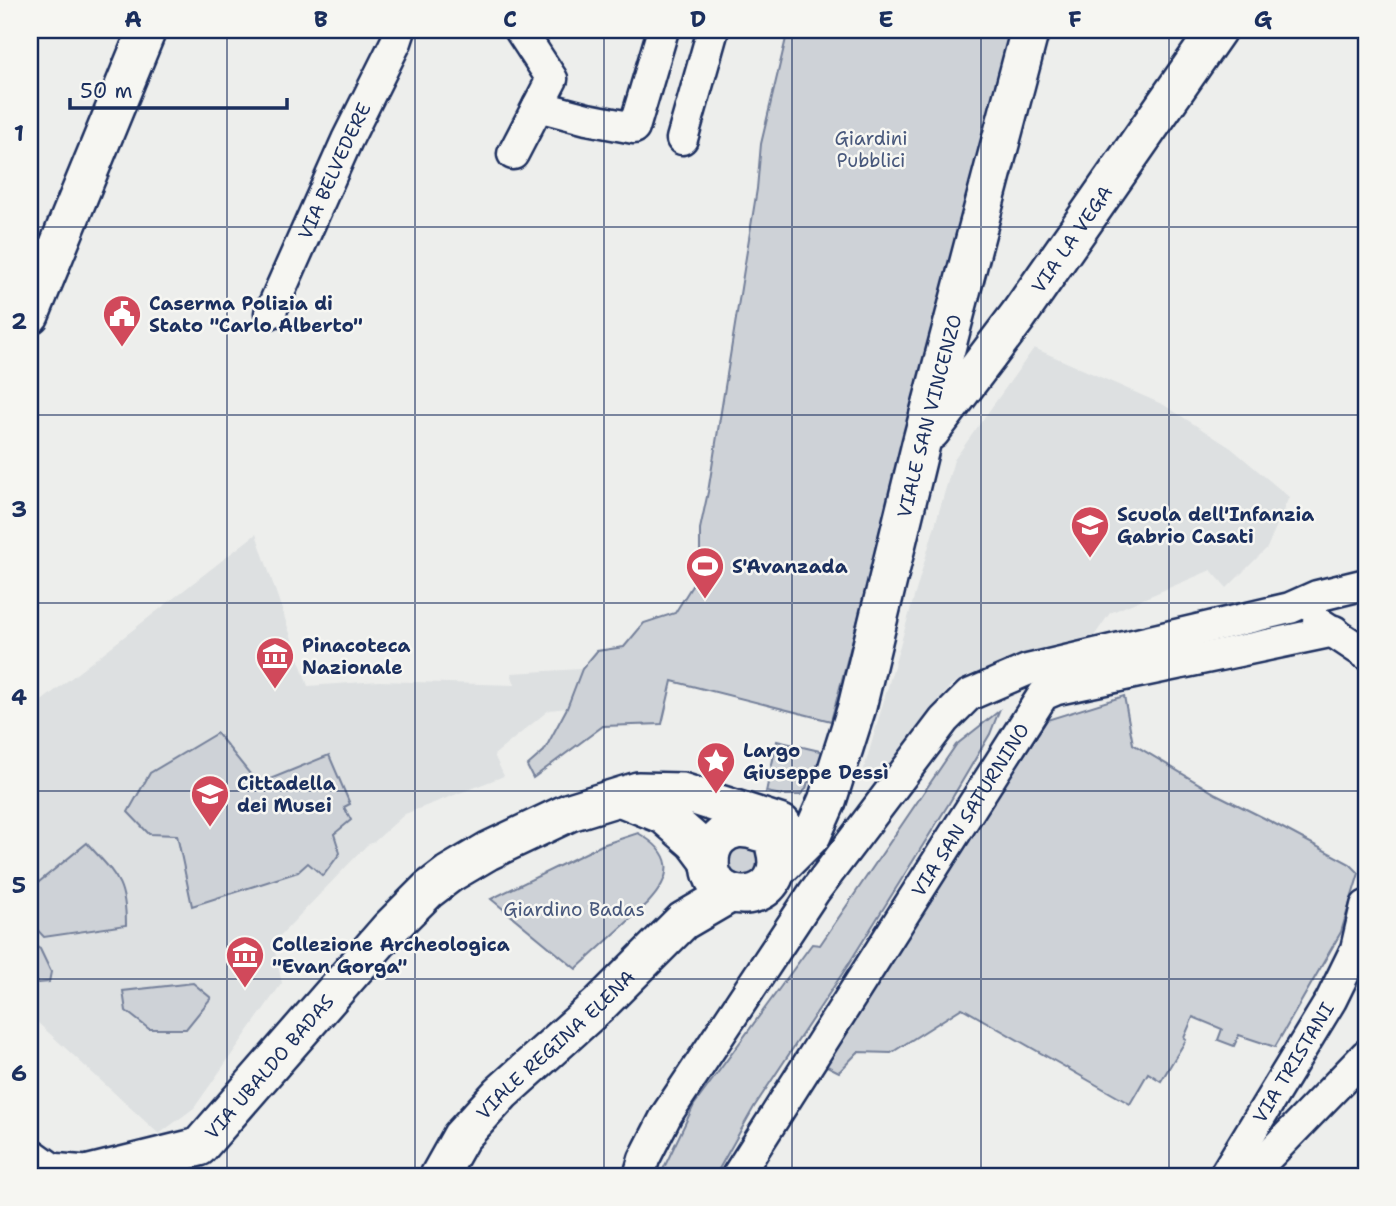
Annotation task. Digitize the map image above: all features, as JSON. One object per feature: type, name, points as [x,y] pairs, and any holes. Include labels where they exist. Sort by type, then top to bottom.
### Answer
[{"type":"street","points":[[30,315],[147,30]]},
{"type":"street","name":"VIA BELVEDERE","points":[[270,313],[347,140],[400,30]]},
{"type":"street","points":[[513,154],[552,79],[520,30]]},
{"type":"street","points":[[538,106],[634,128],[663,30]]},
{"type":"street","points":[[682,139],[713,30]]},
{"type":"street","name":"VIALE SAN VINCENZO","points":[[774,876],[812,835],[827,801],[857,707],[921,444],[1030,30]]},
{"type":"street","name":"VIA LA VEGA","points":[[921,444],[1003,335],[1217,30]]},
{"type":"street","points":[[958,302],[980,323],[1003,335]]},
{"type":"street","points":[[639,1176],[667,1114],[814,892],[944,720],[969,695],[1027,670],[1290,608],[1317,596],[1366,584]]},
{"type":"street","points":[[1290,608],[1334,631],[1366,654]]},
{"type":"street","name":"VIA SAN SATURNINO","points":[[737,1176],[1043,695],[1057,689],[1334,631]]},
{"type":"street","name":"VIA UBALDO BADAS","points":[[30,1157],[51,1172],[86,1175],[199,1147],[390,928],[428,890],[488,851],[570,812],[638,791],[682,792],[759,821]]},
{"type":"street","points":[[620,797],[664,815],[695,842],[705,893]]},
{"type":"street","points":[[705,893],[713,847],[719,838],[759,821],[803,816],[827,801]]},
{"type":"street","points":[[705,893],[743,896],[754,894],[774,876],[778,859],[775,848],[759,821]]},
{"type":"street","points":[[774,876],[814,892]]},
{"type":"street","name":"VIALE REGINA ELENA","points":[[439,1176],[461,1137],[476,1119],[600,1004],[705,893]]},
{"type":"street","name":"VIA TRISTANI","points":[[1224,1176],[1331,1000],[1356,949],[1366,906]]},
{"type":"street","points":[[1249,1176],[1363,1066]]},
{"type":"shaded area","name":"Scuola dell'Infanzia Gabrio Casati","points":[[1034,348],[1164,405],[1231,448],[1289,497],[1267,548],[1227,588],[1211,570],[1110,613],[1094,636],[1046,647],[964,677],[951,685],[879,780],[864,769],[954,460]]},
{"type":"shaded area","name":"Cittadella dei Musei","points":[[256,534],[308,686],[379,681],[515,685],[511,673],[582,669],[567,708],[549,710],[494,755],[504,776],[405,814],[374,842],[367,845],[273,943],[282,983],[194,1108],[159,1134],[37,1022],[30,1019],[30,710]]},
{"type":"green space","name":"Giardini Pubblici","points":[[788,30],[1015,30],[831,721],[672,681],[662,724],[603,726],[533,778],[527,766],[544,751],[567,708],[582,669],[597,651],[624,647],[644,623],[675,613],[700,573],[700,529],[757,189],[761,144]]},
{"type":"green space","points":[[1124,696],[1133,744],[1216,794],[1350,864],[1359,873],[1341,932],[1275,1047],[1239,1035],[1234,1046],[1218,1040],[1222,1029],[1193,1017],[1184,1038],[1186,1040],[1161,1081],[1148,1073],[1130,1104],[962,1008],[891,1053],[858,1052],[839,1072],[825,1065],[851,1019],[1047,720]]},
{"type":"green space","points":[[999,711],[990,734],[948,805],[848,965],[754,1107],[715,1176],[660,1176],[694,1105],[812,944],[820,945],[956,745]]},
{"type":"green space","points":[[217,733],[258,784],[329,755],[350,804],[344,807],[351,820],[334,834],[340,853],[323,876],[308,863],[298,872],[192,906],[177,835],[149,834],[128,812],[150,773]]},
{"type":"green space","points":[[777,741],[824,752],[813,782],[808,782],[800,795],[766,792]]},
{"type":"green space","name":"Giardino Badas","points":[[638,833],[664,856],[666,873],[663,883],[648,903],[576,969],[491,899],[602,845]]},
{"type":"green space","points":[[87,843],[117,879],[124,898],[126,925],[44,937],[31,923],[34,886]]},
{"type":"green space","points":[[738,844],[759,855],[760,864],[755,878],[731,878],[724,856]]},
{"type":"green space","points":[[30,943],[40,949],[51,972],[49,982],[38,983],[30,979]]},
{"type":"green space","points":[[193,983],[211,998],[186,1029],[149,1029],[126,1011],[123,991]]},
{"type":"place","name":"Caserma Polizia di Stato \"Carlo Alberto\"","points":[[122,348]]},
{"type":"place","name":"Scuola dell'Infanzia Gabrio Casati","points":[[1090,559]]},
{"type":"place","name":"S'Avanzada","points":[[705,600]]},
{"type":"place","name":"Pinacoteca Nazionale","points":[[275,690]]},
{"type":"place","name":"Largo Giuseppe Dessì","points":[[716,795]]},
{"type":"place","name":"Cittadella dei Musei","points":[[210,828]]},
{"type":"place","name":"Collezione Archeologica \"Evan Gorga\"","points":[[245,989]]}]
